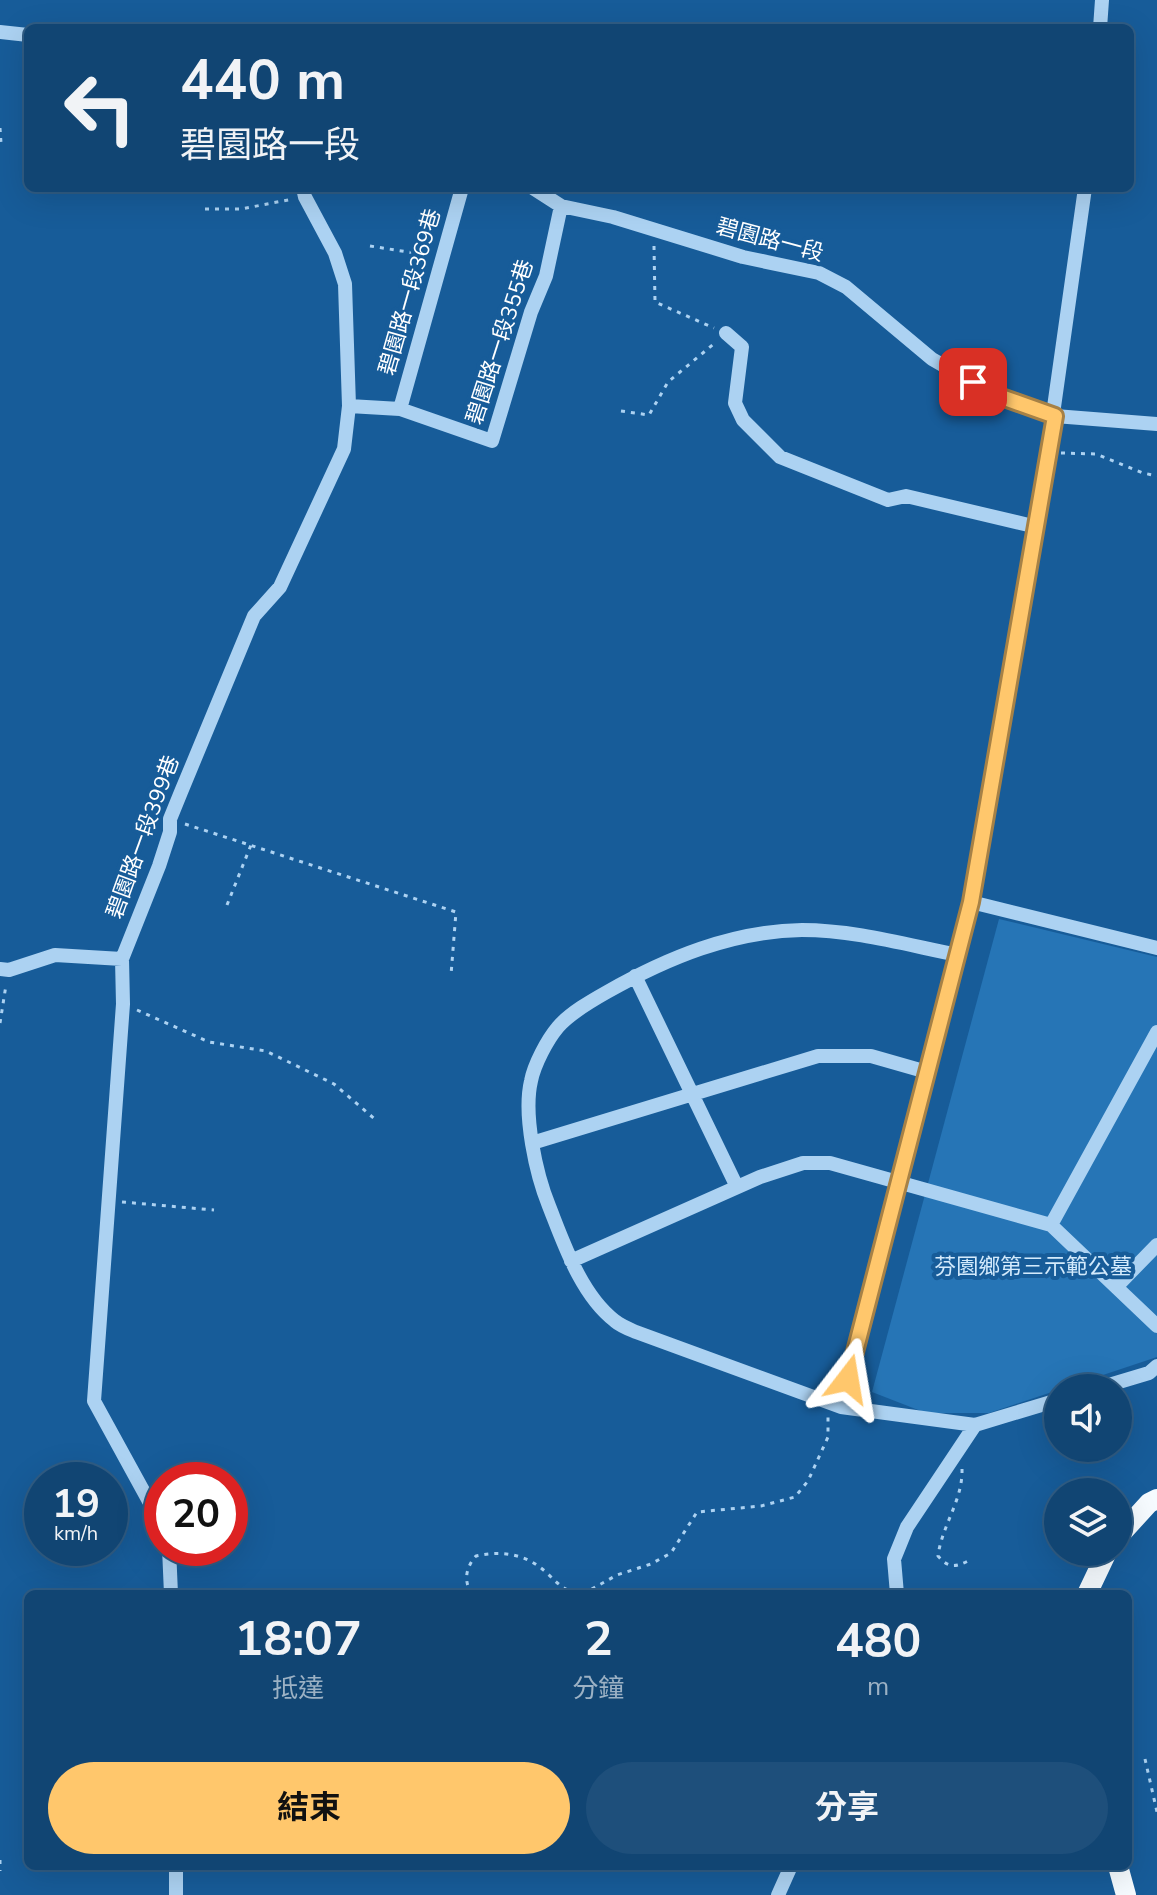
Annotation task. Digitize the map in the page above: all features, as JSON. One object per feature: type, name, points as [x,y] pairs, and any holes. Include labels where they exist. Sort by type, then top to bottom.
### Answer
[{"type":"main road","points":[[1132,1522],[1149,1503],[1157,1499]]},
{"type":"main road","points":[[1089,1590],[1100,1566]]},
{"type":"main road","points":[[1119,1870],[1126,1895]]},
{"type":"street","points":[[1100,24],[1102,0]]},
{"type":"street","points":[[0,32],[24,35]]},
{"type":"street","name":"碧園路一段369巷","points":[[400,409],[461,192]]},
{"type":"street","name":"碧園路一段","points":[[539,192],[561,206],[613,217],[743,257],[819,273],[846,287],[932,359],[993,394],[1055,416],[1157,424]]},
{"type":"street","points":[[836,1405],[971,902],[1055,416],[1084,192]]},
{"type":"street","name":"碧園路一段399巷","points":[[144,1492],[94,1401],[123,1004],[122,959],[159,866],[170,832],[170,819],[254,616],[280,587],[344,449],[349,406],[345,284],[335,253],[304,193]]},
{"type":"street","name":"碧園路一段355巷","points":[[349,406],[400,409],[492,441],[531,312],[546,276],[561,206]]},
{"type":"street","points":[[726,333],[742,347],[735,403],[743,420],[780,457],[888,500],[906,496],[1037,527]]},
{"type":"street","points":[[971,902],[1157,948]]},
{"type":"street","points":[[958,955],[864,937],[802,930],[735,938],[682,954],[592,1001],[558,1027],[531,1080],[532,1143],[544,1196],[571,1261],[589,1291],[614,1321],[636,1332],[836,1405],[975,1425],[1044,1404]]},
{"type":"street","points":[[4,969],[55,955],[122,959]]},
{"type":"street","points":[[635,976],[737,1187]]},
{"type":"street","points":[[1051,1225],[1157,1032]]},
{"type":"street","points":[[532,1143],[818,1056],[871,1056],[927,1072]]},
{"type":"street","points":[[571,1261],[737,1187],[803,1163],[830,1163],[1051,1225],[1157,1326]]},
{"type":"street","points":[[1117,1286],[1157,1245]]},
{"type":"street","points":[[1132,1378],[1149,1373],[1157,1366]]},
{"type":"street","points":[[897,1590],[894,1559],[907,1527],[975,1425]]},
{"type":"street","points":[[170,1566],[171,1590]]},
{"type":"street","points":[[176,1870],[176,1895]]},
{"type":"street","points":[[778,1895],[789,1870]]},
{"type":"path","points":[[0,128],[1,143]]},
{"type":"path","points":[[205,209],[241,209],[304,193]]},
{"type":"path","points":[[621,411],[649,415],[668,382],[726,333],[655,302],[654,230]]},
{"type":"path","points":[[370,246],[443,257]]},
{"type":"path","points":[[1049,452],[1096,454],[1157,476]]},
{"type":"path","points":[[170,819],[456,912],[451,975]]},
{"type":"path","points":[[227,905],[251,845]]},
{"type":"path","points":[[0,1023],[4,969]]},
{"type":"path","points":[[123,1004],[209,1042],[266,1051],[334,1084],[377,1121]]},
{"type":"path","points":[[108,1201],[214,1210]]},
{"type":"path","points":[[589,1590],[671,1553],[697,1512],[761,1506],[795,1497],[808,1481],[828,1437],[827,1418],[836,1405]]},
{"type":"path","points":[[961,1444],[962,1484],[940,1541],[938,1556],[946,1564],[956,1567],[970,1560]]},
{"type":"path","points":[[470,1590],[466,1579],[468,1565],[476,1556],[510,1552],[545,1571],[569,1590]]},
{"type":"path","points":[[1145,1759],[1157,1812]]},
{"type":"path","points":[[0,1860],[0,1871]]},
{"type":"green space","name":"芬園鄉第三示範公墓","points":[[999,919],[1157,957],[1157,1357],[1106,1374],[1044,1374],[1044,1395],[989,1413],[926,1413],[872,1392]]},
{"type":"route","points":[[848,1379],[971,902],[1055,416],[993,394],[973,382]]}]
